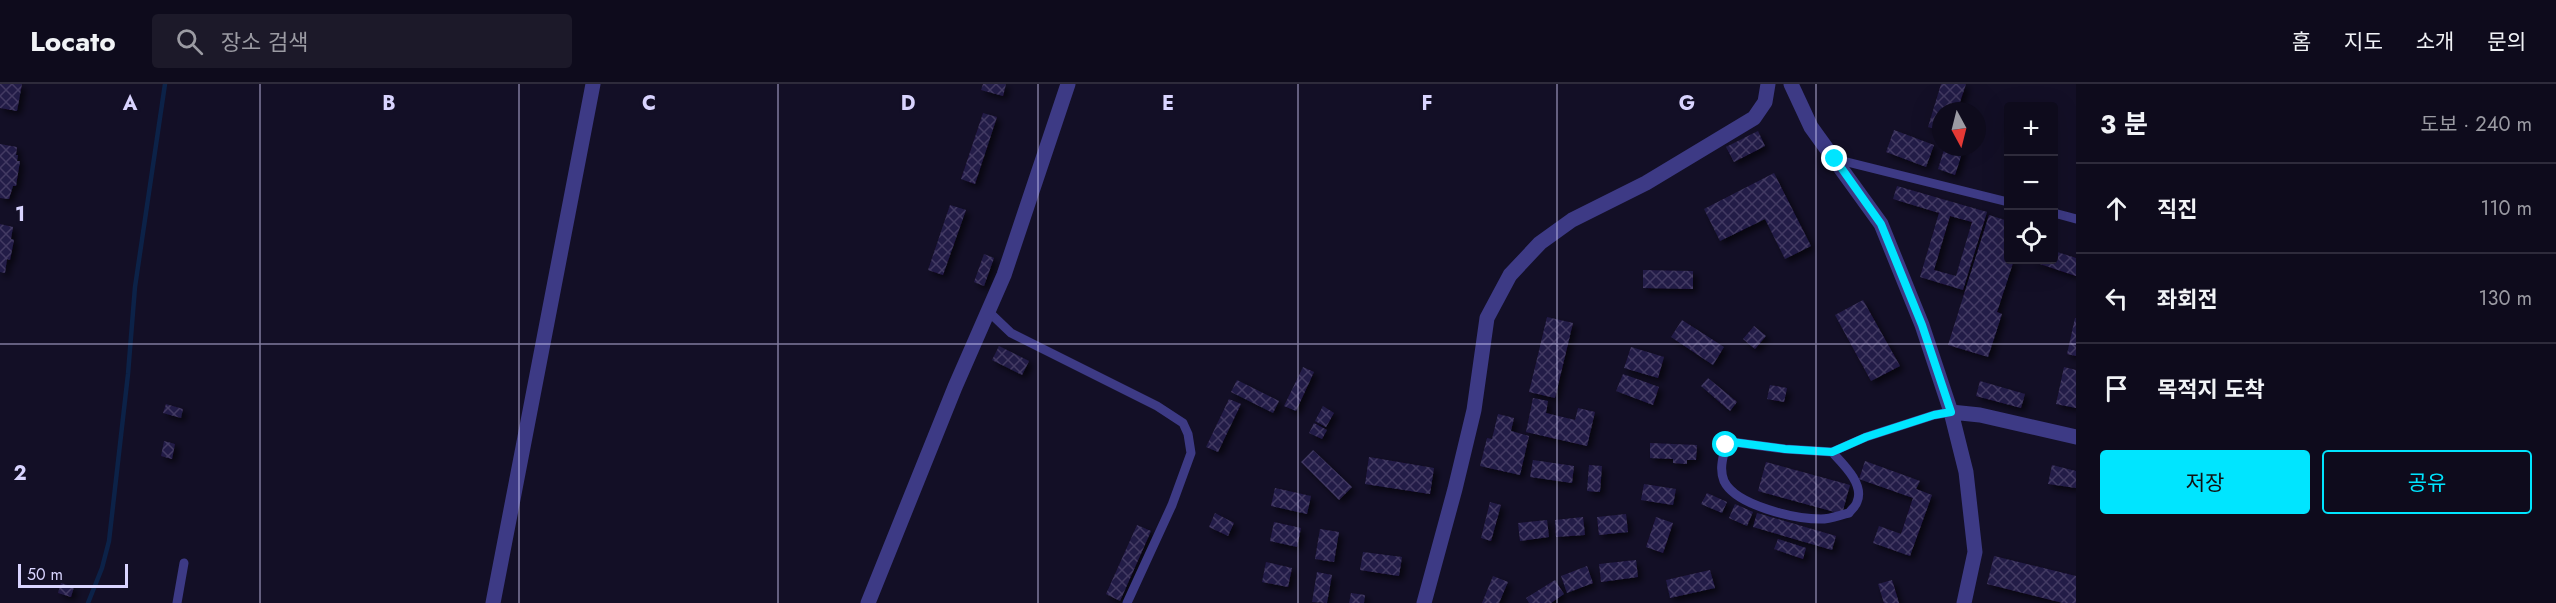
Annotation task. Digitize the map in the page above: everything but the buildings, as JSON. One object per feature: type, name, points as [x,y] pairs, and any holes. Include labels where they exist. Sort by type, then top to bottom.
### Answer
[{"type":"street","points":[[493,603],[593,84]]},
{"type":"street","points":[[868,603],[955,387],[1004,275],[1068,84]]},
{"type":"street","points":[[1424,603],[1474,410],[1486,318],[1509,275],[1540,243],[1572,220],[1646,183],[1754,118],[1765,102],[1768,84]]},
{"type":"street","points":[[1791,84],[1811,127],[1881,224],[1922,325],[1951,412],[1966,472],[1975,552],[1964,603]]},
{"type":"street","points":[[1951,412],[1980,415],[2076,437]]},
{"type":"lane","points":[[1835,159],[2004,201]]},
{"type":"lane","points":[[2058,214],[2076,219]]},
{"type":"lane","points":[[989,312],[1011,333],[1157,406],[1183,423],[1188,434],[1191,453],[1172,505],[1127,603]]},
{"type":"lane","points":[[1832,452],[1852,474],[1858,490],[1858,500],[1849,513],[1822,519],[1783,513],[1751,504],[1732,492],[1724,481],[1721,462],[1726,445],[1732,442],[1832,452],[1866,437],[1934,415],[1951,412]]},
{"type":"lane","points":[[177,603],[184,562]]},
{"type":"waterway","points":[[88,603],[102,568],[109,541],[128,374],[135,287],[165,84]]},
{"type":"route","points":[[1726,445],[1732,442],[1832,452],[1866,437],[1934,415],[1951,412],[1922,325],[1881,224],[1835,159]]}]
